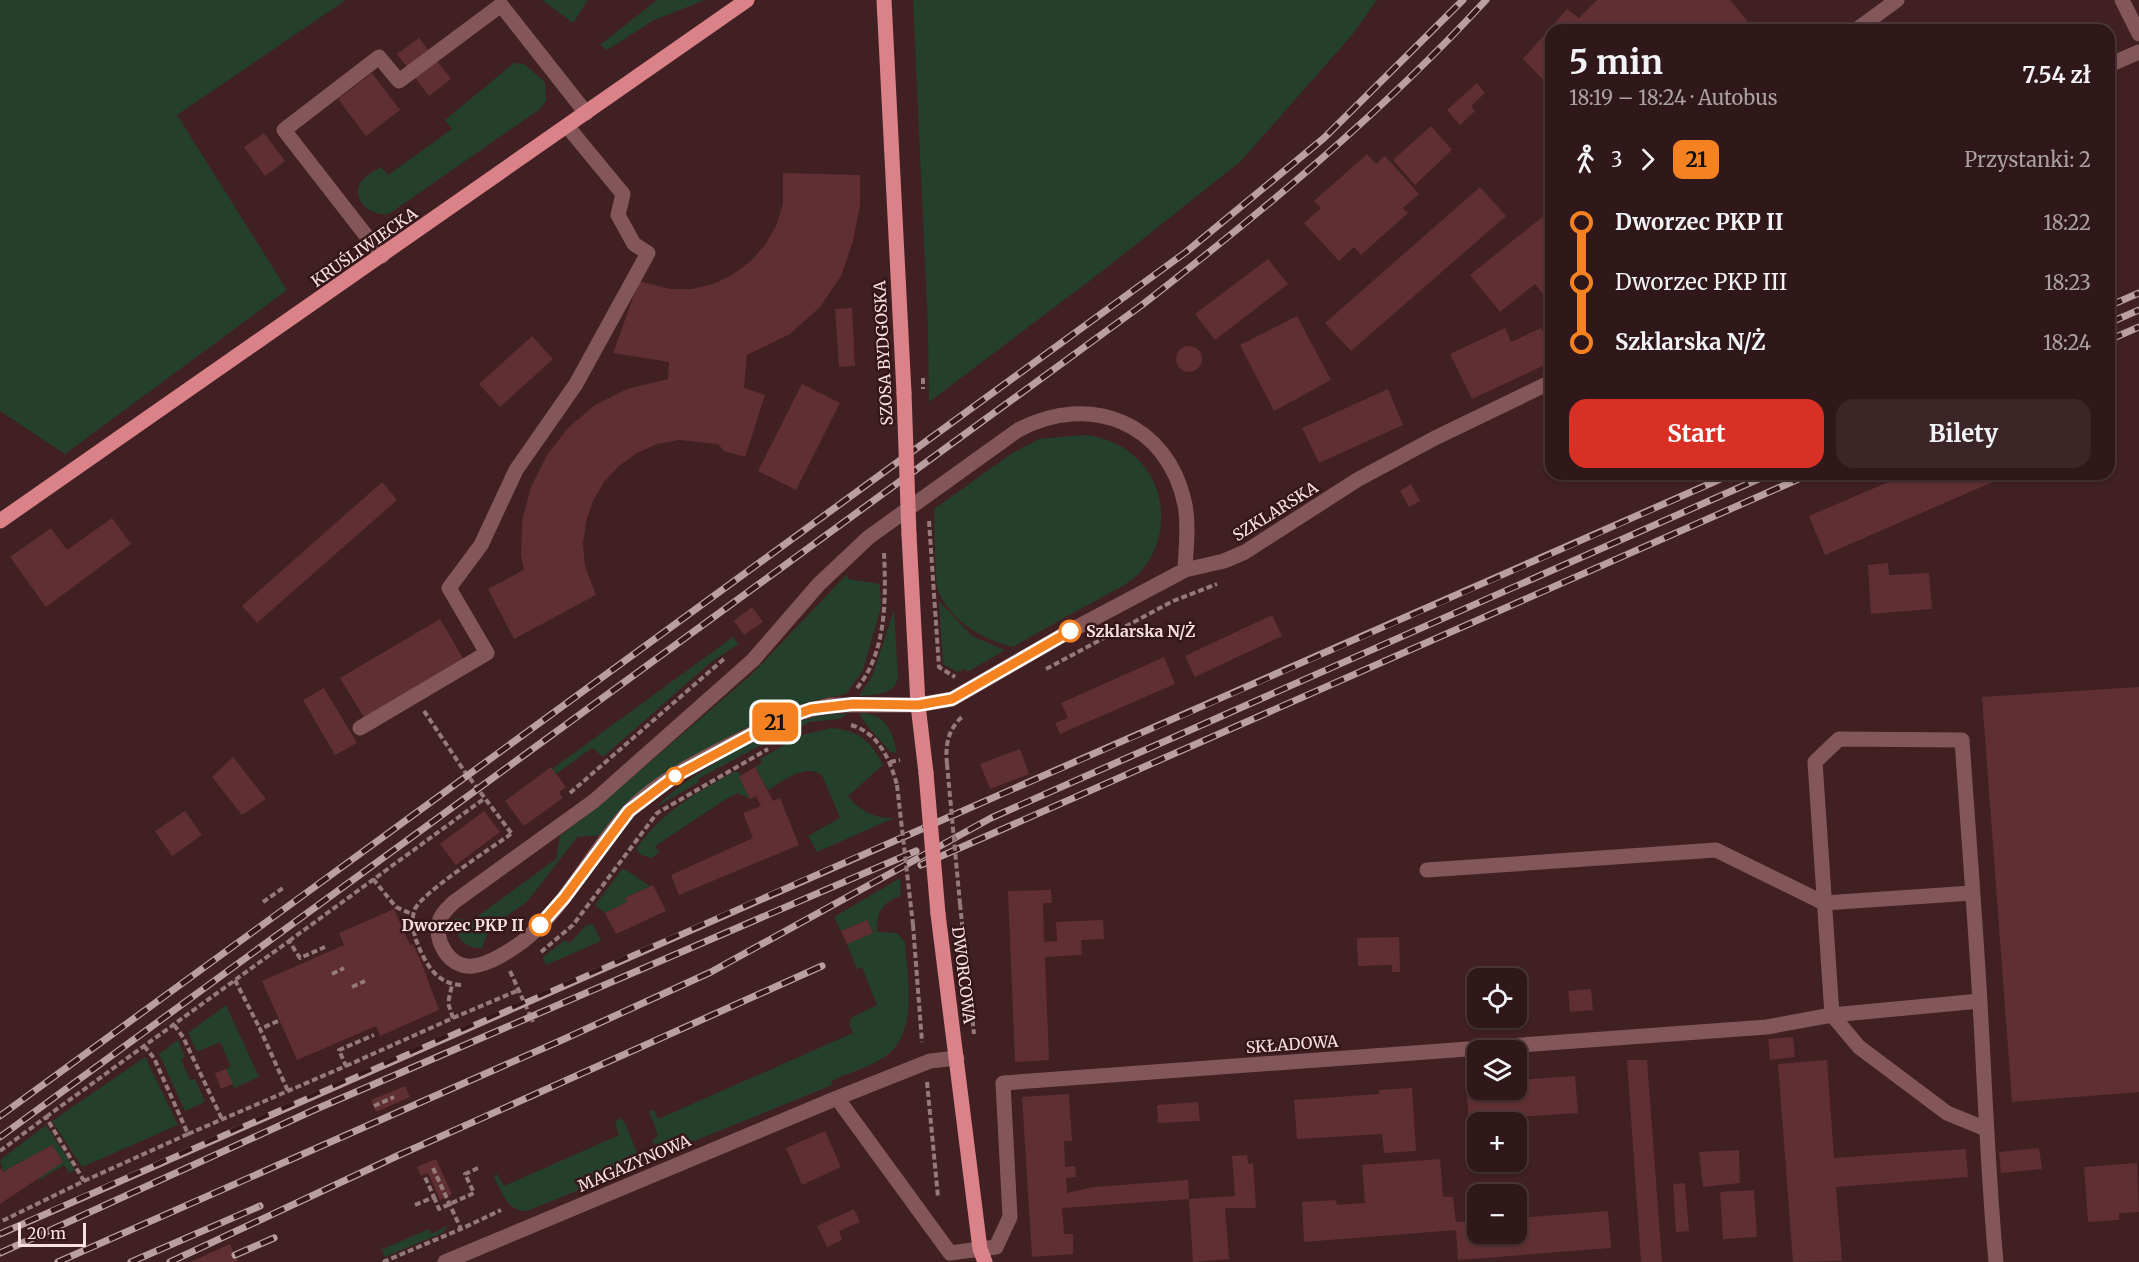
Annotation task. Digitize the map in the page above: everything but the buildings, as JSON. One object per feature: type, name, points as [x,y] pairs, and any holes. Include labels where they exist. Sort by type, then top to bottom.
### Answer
[{"type":"main road","name":"KRUŚLIWIECKA","points":[[0,521],[747,0]]},
{"type":"main road","name":"SZOSA BYDGOSKA","points":[[884,0],[918,705]]},
{"type":"main road","name":"DWORCOWA","points":[[918,705],[938,914],[980,1258]]},
{"type":"street","points":[[1864,24],[1897,0]]},
{"type":"street","points":[[2122,0],[2139,34]]},
{"type":"street","points":[[382,256],[284,130],[379,57],[399,81],[501,5],[586,113]]},
{"type":"street","points":[[2115,62],[2139,52]]},
{"type":"street","points":[[360,728],[488,653],[449,588],[481,545],[516,470],[576,384],[648,253],[634,244],[618,215],[623,194],[567,126]]},
{"type":"street","name":"SZKLARSKA","points":[[1185,570],[1185,506],[1170,464],[1157,447],[1138,431],[1120,421],[1100,415],[1058,413],[1017,430],[869,537],[819,584],[753,660],[594,801],[454,902],[440,920],[438,936],[442,947],[451,959],[463,966],[474,966],[490,961],[523,941],[564,898],[612,831],[642,799],[675,776],[775,722],[801,712],[830,705],[918,705],[952,699],[1070,631],[1185,570],[1224,561],[1245,552],[1357,480],[1435,438],[1545,385]]},
{"type":"street","points":[[1986,1129],[1947,1113],[1859,1047],[1832,1014],[1815,762],[1839,739],[1962,740],[1996,1262]]},
{"type":"street","points":[[1427,870],[1716,850],[1824,903],[1972,893]]},
{"type":"street","points":[[1832,1014],[1980,1001]]},
{"type":"street","name":"SKŁADOWA","points":[[980,1258],[996,1247],[1010,1217],[1003,1083],[1767,1027],[1832,1014]]},
{"type":"street","name":"MAGAZYNOWA","points":[[445,1262],[837,1098],[930,1061],[957,1058]]},
{"type":"street","points":[[837,1098],[950,1253],[980,1258]]},
{"type":"path","points":[[929,520],[939,667],[945,673],[955,676],[956,680]]},
{"type":"path","points":[[854,691],[868,673],[885,614],[884,553]]},
{"type":"path","points":[[566,798],[586,777],[730,653]]},
{"type":"path","points":[[414,696],[511,834],[519,833]]},
{"type":"path","points":[[960,904],[946,751],[950,732],[955,723],[970,712]]},
{"type":"path","points":[[846,724],[854,725],[877,741],[890,762],[897,785],[913,925],[922,1042]]},
{"type":"path","points":[[535,957],[573,925],[657,813],[776,745]]},
{"type":"path","points":[[890,762],[900,760]]},
{"type":"path","points":[[0,1151],[485,798]]},
{"type":"path","points":[[373,879],[396,907],[414,915]]},
{"type":"path","points":[[263,902],[283,888]]},
{"type":"path","points":[[288,941],[300,958],[326,946]]},
{"type":"path","points":[[518,967],[510,971],[533,1022]]},
{"type":"path","points":[[332,974],[344,968]]},
{"type":"path","points":[[235,980],[288,1091]]},
{"type":"path","points":[[352,987],[365,981]]},
{"type":"path","points":[[452,984],[448,1003],[453,1018]]},
{"type":"path","points":[[0,1222],[188,1134],[519,990]]},
{"type":"path","points":[[260,1029],[278,1021]]},
{"type":"path","points":[[174,1025],[183,1036],[222,1119]]},
{"type":"path","points":[[346,1066],[339,1050],[374,1035]]},
{"type":"path","points":[[144,1046],[154,1058],[188,1134]]},
{"type":"path","points":[[927,1079],[938,1197]]},
{"type":"path","points":[[374,1106],[394,1097]]},
{"type":"path","points":[[46,1117],[84,1182]]},
{"type":"path","points":[[433,1168],[461,1229]]},
{"type":"path","points":[[424,1175],[438,1209],[474,1193],[465,1174],[478,1168]]},
{"type":"path","points":[[416,1205],[434,1197]]},
{"type":"path","points":[[382,1262],[501,1210]]},
{"type":"green space","points":[[0,0],[346,0],[177,115],[287,290],[65,454],[0,411]]},
{"type":"green space","points":[[542,0],[588,0],[573,23]]},
{"type":"green space","points":[[657,0],[705,0],[654,20],[607,50],[600,45]]},
{"type":"green space","points":[[913,0],[1377,0],[1352,35],[1241,161],[1105,269],[929,402],[928,329]]},
{"type":"green space","points":[[514,63],[524,64],[545,82],[546,101],[540,109],[389,214],[371,211],[362,203],[358,192],[360,183],[365,177],[381,167],[388,175],[452,129],[445,120]]},
{"type":"green space","points":[[1093,436],[1121,446],[1137,458],[1150,475],[1156,487],[1161,513],[1161,526],[1154,551],[1139,573],[1125,585],[1013,647],[1002,644],[980,634],[961,621],[945,604],[939,593],[935,566],[934,509],[1011,454],[1039,439]]},
{"type":"green space","points":[[847,574],[848,579],[880,584],[881,607],[863,670],[846,694],[793,707],[762,720],[666,773],[624,806],[600,835],[577,837],[527,902],[490,927],[482,948],[470,946],[461,940],[456,930],[455,918],[471,921],[556,859],[560,836],[606,800],[752,674]]},
{"type":"green space","points":[[939,601],[972,636],[1005,650],[967,672],[965,669],[957,672],[943,664]]},
{"type":"green space","points":[[894,610],[898,677],[896,683],[889,691],[859,696],[872,677]]},
{"type":"green space","points":[[733,637],[739,644],[711,662],[603,757],[592,748],[556,774],[552,769]]},
{"type":"green space","points":[[847,713],[840,719],[810,722],[772,742],[770,740],[698,779],[699,782],[656,807],[686,782],[726,756],[769,733],[811,718]]},
{"type":"green space","points":[[860,713],[876,716],[882,720],[890,730],[897,753],[890,752]]},
{"type":"green space","points":[[832,728],[849,731],[863,739],[874,750],[883,765],[848,796],[868,813],[894,818],[817,852],[808,836],[840,818],[822,775],[808,771],[801,772],[768,790],[755,767],[762,763],[760,759],[802,735]]},
{"type":"green space","points":[[736,771],[741,775],[739,777],[750,799],[738,793],[726,799],[655,846],[659,852],[652,858],[641,855],[636,849],[669,813]]},
{"type":"green space","points":[[623,868],[650,886],[625,898],[627,902],[605,913],[595,905]]},
{"type":"green space","points":[[900,878],[901,896],[885,905],[879,914],[877,925],[877,932],[897,933],[905,942],[909,1003],[903,1033],[896,1046],[880,1060],[831,1081],[832,1085],[672,1150],[658,1148],[652,1141],[658,1135],[649,1111],[654,1110],[658,1119],[853,1033],[849,1024],[851,1018],[877,1005],[862,967],[857,969],[847,944],[873,932],[867,920],[841,931],[834,917]]},
{"type":"green space","points":[[593,924],[601,941],[546,965],[543,957],[565,940],[570,943],[586,925]]},
{"type":"green space","points":[[226,1005],[259,1077],[234,1088],[226,1069],[231,1066],[220,1042],[197,1052],[188,1033]]},
{"type":"green space","points":[[178,1040],[185,1057],[181,1059],[190,1080],[195,1079],[205,1102],[185,1111],[159,1054]]},
{"type":"green space","points":[[145,1057],[178,1125],[82,1167],[52,1121]]},
{"type":"green space","points":[[619,1118],[624,1121],[639,1157],[635,1167],[527,1211],[515,1208],[506,1200],[494,1177],[496,1173],[504,1186],[619,1135],[615,1123]]},
{"type":"green space","points":[[46,1125],[75,1170],[69,1173],[64,1165],[39,1180],[37,1177],[63,1162],[52,1145],[3,1172],[0,1160]]},
{"type":"green space","points":[[449,1225],[442,1233],[385,1257],[379,1243],[383,1249],[429,1229],[431,1234]]},
{"type":"railway","points":[[0,1116],[1186,252],[1324,138],[1463,0]]},
{"type":"railway","points":[[0,1137],[1142,305],[1320,160],[1405,82],[1486,0]]},
{"type":"railway","points":[[2115,303],[2139,293]]},
{"type":"railway","points":[[2115,320],[2139,310]]},
{"type":"railway","points":[[2115,337],[2139,327]]},
{"type":"railway","points":[[0,1234],[432,1042],[1718,480]]},
{"type":"railway","points":[[58,1262],[711,972],[991,818],[1756,480]]},
{"type":"railway","points":[[921,865],[1796,480]]},
{"type":"railway","points":[[0,1253],[314,1110],[916,851]]},
{"type":"railway","points":[[170,1262],[397,1156],[822,966]]},
{"type":"railway","points":[[131,1262],[260,1206]]},
{"type":"railway","points":[[235,1255],[274,1238]]},
{"type":"bus line","name":"21","points":[[540,925],[564,898],[629,811],[675,776],[775,722],[811,709],[853,704],[918,705],[941,703],[952,699],[1070,631]]},
{"type":"place","name":"Szklarska N/Ż","points":[[1070,631]]},
{"type":"place","name":"Dworzec PKP II","points":[[540,925]]}]
